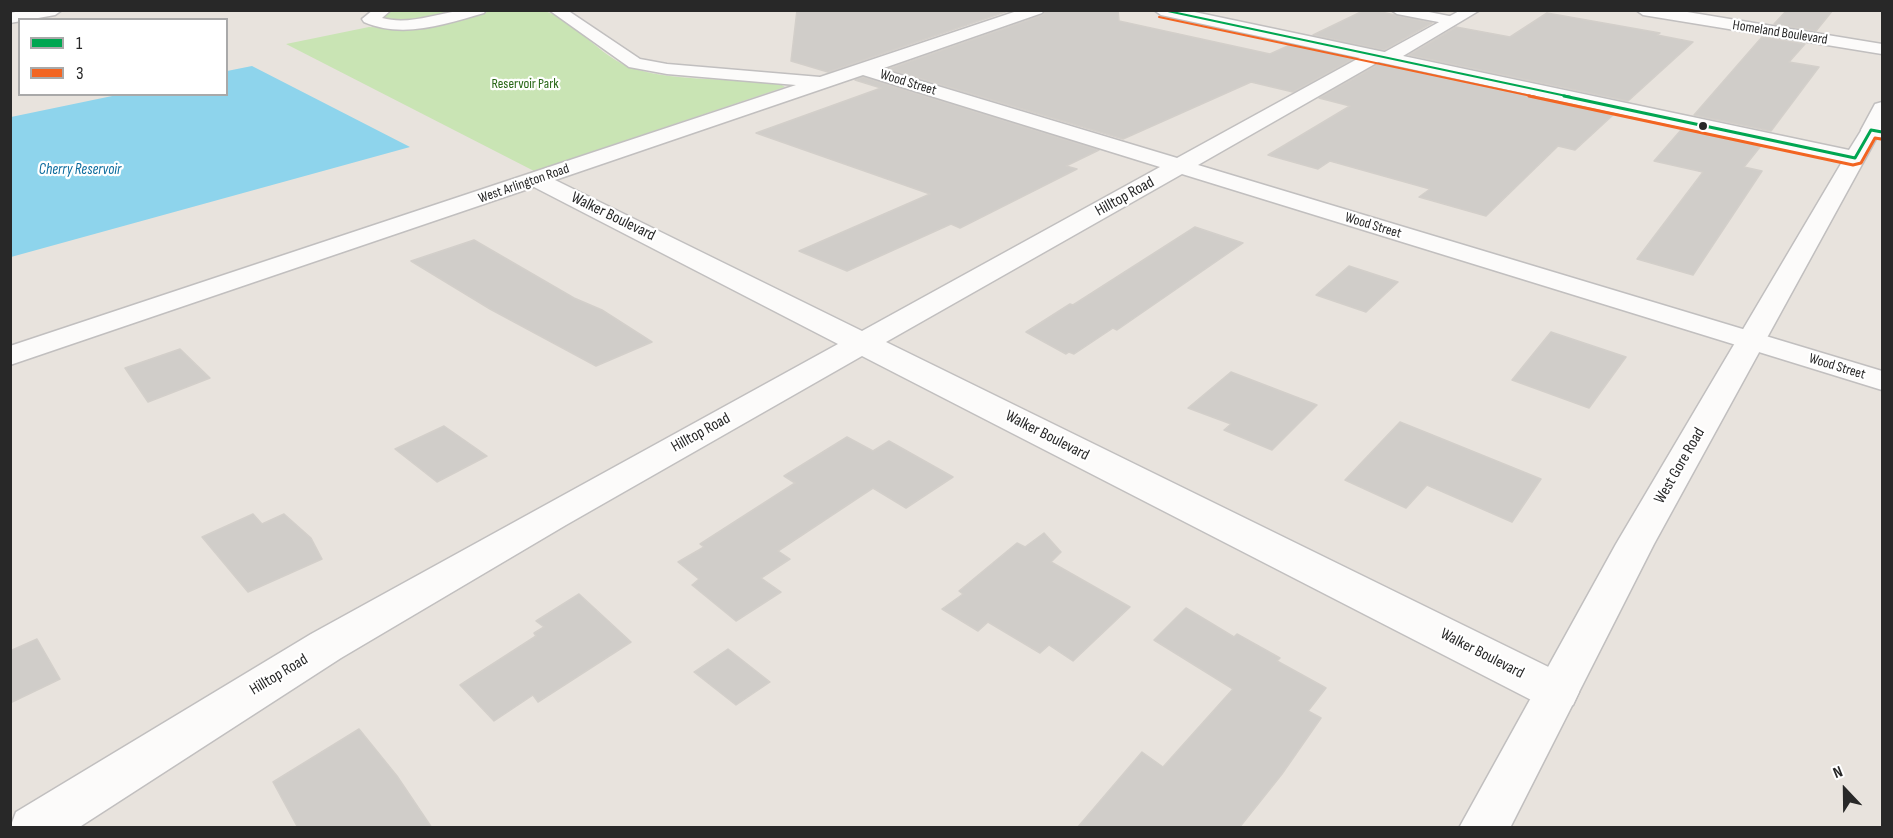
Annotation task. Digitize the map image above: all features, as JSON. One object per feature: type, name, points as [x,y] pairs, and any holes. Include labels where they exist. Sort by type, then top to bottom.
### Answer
[{"type":"street","points":[[10,18],[55,10]]},
{"type":"street","points":[[384,10],[370,19],[387,25],[402,25],[479,10]]},
{"type":"street","points":[[556,10],[635,63],[667,69],[826,82]]},
{"type":"street","name":"West Arlington Road","points":[[10,356],[1037,10]]},
{"type":"street","points":[[1161,10],[1855,158]]},
{"type":"street","name":"Hilltop Road","points":[[34,828],[326,646],[862,342],[1179,166],[1473,10]]},
{"type":"street","name":"Homeland Boulevard","points":[[1643,10],[1882,49]]},
{"type":"street","name":"Wood Street","points":[[863,69],[1882,381]]},
{"type":"street","name":"West Gore Road","points":[[1484,828],[1635,544],[1855,158],[1877,131],[1882,108]]},
{"type":"street","name":"Walker Boulevard","points":[[537,180],[1557,692]]},
{"type":"lane","points":[[1397,10],[1454,21]]},
{"type":"green space","name":"Reservoir Park","points":[[531,10],[554,14],[610,56],[635,69],[687,78],[777,82],[785,87],[534,171],[286,44],[369,27],[394,28],[426,25],[492,11]]},
{"type":"green space","points":[[394,11],[470,11],[416,21],[381,20],[382,14]]},
{"type":"water","name":"Cherry Reservoir","points":[[252,66],[410,147],[11,257],[11,117],[112,96],[228,96],[228,71]]},
{"type":"building","points":[[797,10],[1011,10],[828,72],[791,61]]},
{"type":"building","points":[[1046,10],[1118,10],[1119,21],[1270,54],[1290,45],[1353,59],[1293,92],[1251,82],[1123,139],[888,69],[1043,15]]},
{"type":"building","points":[[1365,10],[1432,23],[1384,50],[1313,35]]},
{"type":"building","points":[[1787,10],[1833,10],[1816,31],[1774,24]]},
{"type":"building","points":[[1547,13],[1660,33],[1657,35],[1693,42],[1628,101],[1409,55],[1456,27],[1510,37]]},
{"type":"building","points":[[1762,37],[1805,44],[1789,62],[1819,67],[1771,131],[1694,115]]},
{"type":"building","points":[[1379,64],[1613,115],[1575,150],[1558,146],[1486,216],[1419,197],[1430,189],[1330,161],[1318,169],[1268,155],[1350,106],[1319,98]]},
{"type":"building","points":[[863,77],[1099,150],[1066,166],[1077,169],[960,228],[951,224],[847,271],[799,251],[930,194],[756,133],[881,88],[855,80]]},
{"type":"building","points":[[1681,130],[1760,147],[1744,167],[1762,171],[1693,275],[1637,259],[1703,172],[1654,161]]},
{"type":"building","points":[[1195,227],[1243,243],[1117,330],[1113,328],[1074,354],[1069,352],[1066,354],[1026,332],[1070,304],[1073,305]]},
{"type":"building","points":[[474,240],[574,298],[602,310],[652,342],[596,366],[490,309],[411,261]]},
{"type":"building","points":[[1349,266],[1398,282],[1366,312],[1316,295]]},
{"type":"building","points":[[1551,332],[1626,357],[1589,408],[1512,380]]},
{"type":"building","points":[[180,349],[210,378],[148,402],[125,368]]},
{"type":"building","points":[[1231,372],[1317,405],[1272,450],[1224,430],[1231,424],[1188,408]]},
{"type":"building","points":[[1400,422],[1541,479],[1512,522],[1427,485],[1406,508],[1345,480]]},
{"type":"building","points":[[444,426],[487,456],[437,482],[395,449]]},
{"type":"building","points":[[847,437],[873,451],[889,441],[953,477],[906,508],[873,488],[778,551],[790,559],[761,578],[781,592],[736,621],[692,585],[699,579],[678,562],[704,547],[700,544],[795,483],[784,476]]},
{"type":"building","points":[[253,514],[262,524],[284,514],[311,538],[322,559],[248,592],[202,537]]},
{"type":"building","points":[[1044,533],[1061,552],[1051,562],[1130,607],[1073,661],[1049,645],[1040,653],[988,622],[978,631],[942,609],[963,594],[959,591],[1017,543],[1025,547]]},
{"type":"building","points":[[579,594],[631,642],[538,702],[533,695],[494,721],[460,685],[536,636],[534,633],[544,627],[536,621]]},
{"type":"building","points":[[1186,608],[1234,637],[1237,634],[1280,658],[1277,661],[1326,688],[1308,711],[1321,718],[1282,774],[1239,828],[1077,828],[1142,752],[1163,767],[1233,689],[1154,640]]},
{"type":"building","points":[[37,639],[60,679],[10,703],[10,651]]},
{"type":"building","points":[[728,649],[770,682],[736,705],[694,672]]},
{"type":"building","points":[[359,729],[397,776],[432,828],[298,828],[273,782]]},
{"type":"transit line","name":"1","points":[[1163,10],[1855,158],[1871,130],[1882,132]]},
{"type":"transit line","name":"3","points":[[1159,17],[1853,165],[1861,163],[1875,138],[1881,139]]}]
